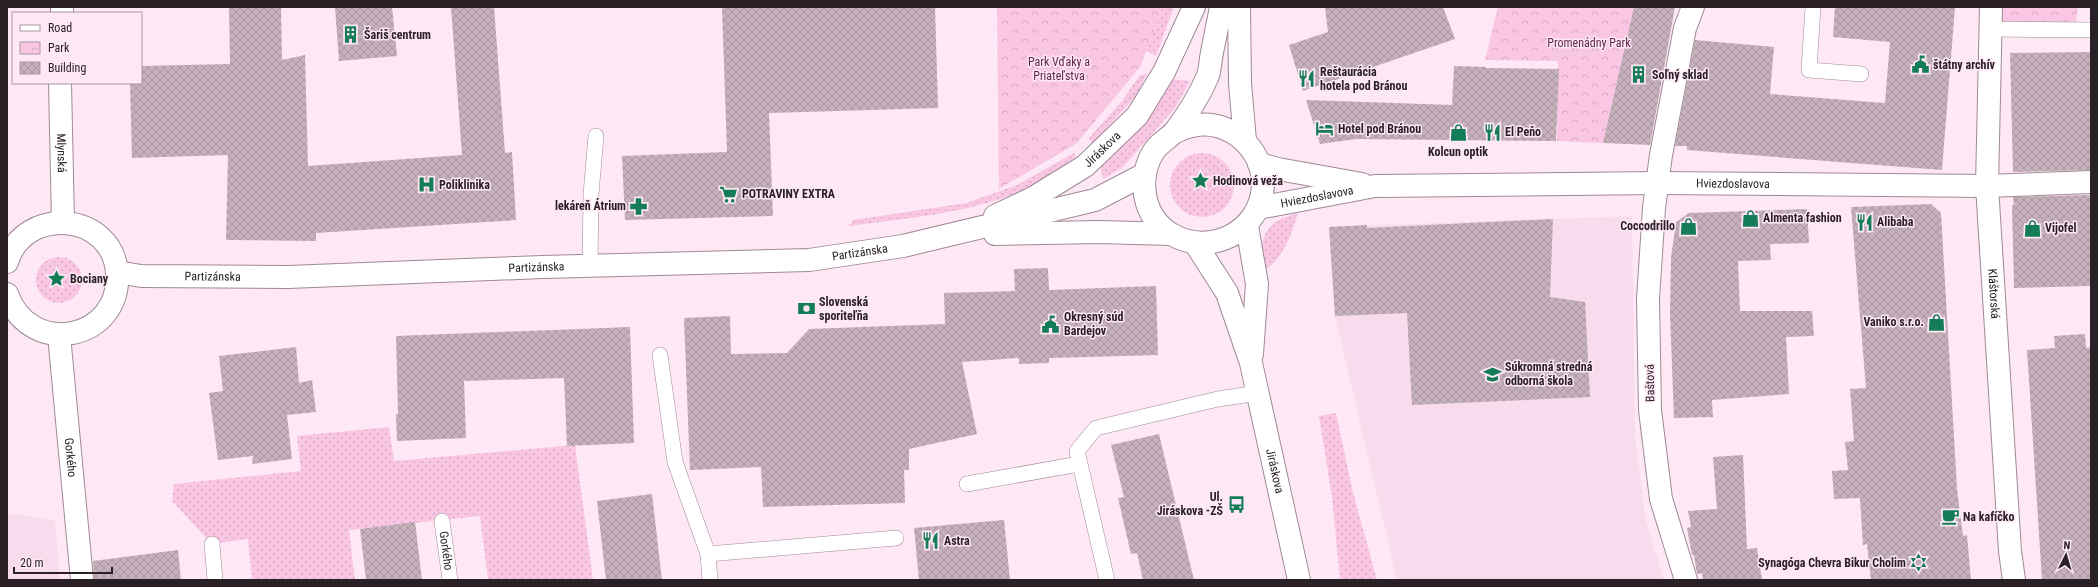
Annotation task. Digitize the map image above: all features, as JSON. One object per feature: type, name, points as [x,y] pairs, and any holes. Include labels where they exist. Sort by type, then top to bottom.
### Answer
[{"type":"street","name":"Jiráskova","points":[[954,236],[1033,198],[1085,166],[1137,116],[1164,72],[1194,7]]},
{"type":"street","points":[[1175,132],[1208,77],[1221,7]]},
{"type":"street","points":[[1239,7],[1240,83],[1245,141]]},
{"type":"street","name":"Baštová","points":[[1686,580],[1661,499],[1650,410],[1648,299],[1657,182],[1685,28],[1692,7]]},
{"type":"street","name":"Kláštorská","points":[[1991,7],[1987,186],[2014,580]]},
{"type":"street","name":"Mlynská","points":[[60,84],[62,222]]},
{"type":"street","points":[[1193,126],[1211,126],[1229,130],[1245,141],[1253,151],[1263,178],[1263,194],[1252,217],[1232,237],[1220,241],[1195,243],[1170,234],[1158,222],[1148,208],[1144,191],[1145,174],[1148,161],[1155,150],[1164,139],[1175,132],[1193,126]]},
{"type":"street","name":"Hviezdoslavova","points":[[1259,164],[1278,169],[1375,186],[1657,182],[1987,186],[2091,182]]},
{"type":"street","name":"Partizánska","points":[[117,272],[141,276],[288,277],[809,260],[903,246],[954,236],[1095,200],[1145,174]]},
{"type":"street","name":"Hviezdoslavova","points":[[1252,217],[1375,186]]},
{"type":"street","name":"Jiráskova","points":[[1251,363],[1257,284],[1252,217]]},
{"type":"street","points":[[7,262],[9,255],[18,241],[31,230],[46,224],[62,222],[78,225],[93,232],[105,243],[113,257],[117,272],[116,291],[108,309],[95,324],[78,332],[59,335],[40,331],[23,321],[11,306],[7,294]]},
{"type":"street","name":"Partizánska","points":[[954,236],[1100,232],[1170,234]]},
{"type":"street","name":"Jiráskova","points":[[1195,243],[1227,293],[1251,363],[1299,580]]},
{"type":"street","name":"Gorkého","points":[[59,335],[82,580]]},
{"type":"lane","points":[[1813,7],[1809,70],[1860,74]]},
{"type":"lane","points":[[1991,29],[2091,30]]},
{"type":"lane","points":[[590,266],[591,194],[596,136]]},
{"type":"lane","points":[[660,356],[674,462],[708,554],[710,580]]},
{"type":"lane","points":[[1106,580],[1077,451],[1096,428],[1218,399],[1258,393]]},
{"type":"lane","points":[[967,484],[1079,464]]},
{"type":"lane","name":"Gorkého","points":[[442,521],[450,580]]},
{"type":"lane","points":[[708,554],[896,538]]},
{"type":"lane","points":[[212,544],[215,580]]},
{"type":"shaded area","name":"Súkromná stredná odborná škola","points":[[1632,216],[1635,436],[1646,521],[1664,580],[1397,580],[1335,316],[1330,227]]},
{"type":"shaded area","points":[[7,513],[55,521],[60,580],[7,580]]},
{"type":"green space","name":"Park Vďaky a Priateľstva","points":[[997,7],[1163,7],[1140,67],[1077,143],[999,189]]},
{"type":"green space","points":[[1163,7],[1174,7],[1156,56],[1146,51]]},
{"type":"green space","name":"Promenádny Park","points":[[1498,7],[1634,7],[1603,143],[1557,141],[1558,61],[1485,60]]},
{"type":"green space","points":[[1991,7],[2078,7],[2075,30],[1991,29]]},
{"type":"green space","points":[[1147,74],[1136,96],[1092,145],[1089,138],[1121,102],[1140,75]]},
{"type":"green space","points":[[1168,79],[1190,81],[1175,108],[1122,168],[1103,179],[1100,165],[1128,141],[1152,108]]},
{"type":"green space","points":[[1074,153],[1076,157],[1047,177],[1009,196],[964,209],[849,226],[853,220],[967,203],[1017,185]]},
{"type":"green space","points":[[1202,153],[1214,155],[1225,162],[1232,173],[1234,185],[1232,197],[1225,208],[1214,215],[1202,217],[1190,215],[1179,208],[1172,197],[1170,185],[1172,173],[1179,162],[1190,155]]},
{"type":"green space","points":[[1298,213],[1286,246],[1276,260],[1263,270],[1262,248],[1266,232],[1278,221],[1287,216]]},
{"type":"green space","points":[[54,257],[64,257],[72,261],[78,267],[82,275],[82,285],[78,293],[72,299],[64,303],[54,303],[46,299],[40,293],[36,285],[36,275],[40,267],[46,261]]},
{"type":"green space","points":[[1336,413],[1353,493],[1377,580],[1340,580],[1332,497],[1319,416]]},
{"type":"green space","points":[[389,427],[394,461],[575,445],[593,580],[488,580],[480,516],[349,530],[355,580],[252,580],[248,539],[212,544],[172,501],[174,484],[301,471],[297,436]]},
{"type":"building","points":[[229,7],[281,7],[282,60],[305,55],[308,166],[462,155],[451,7],[494,7],[505,153],[512,152],[516,220],[316,233],[316,241],[226,240],[228,155],[132,158],[130,84],[142,84],[142,66],[230,64]]},
{"type":"building","name":"Šariš centrum","points":[[335,7],[392,7],[397,56],[339,61]]},
{"type":"building","points":[[722,7],[935,7],[938,108],[769,113],[773,216],[625,220],[622,156],[727,152]]},
{"type":"building","points":[[1325,7],[1443,7],[1455,39],[1303,91],[1289,45],[1328,32]]},
{"type":"building","name":"Soľný sklad","points":[[1634,7],[1675,7],[1650,145],[1603,143]]},
{"type":"building","points":[[1835,7],[1955,7],[1942,170],[1687,150],[1687,146],[1675,146],[1695,40],[1774,47],[1770,94],[1885,103],[1890,42],[1833,37]]},
{"type":"building","points":[[2091,52],[2091,170],[2013,172],[2010,53]]},
{"type":"building","points":[[1454,66],[1559,69],[1556,141],[1356,139],[1320,144],[1306,100],[1452,105]]},
{"type":"building","points":[[2091,195],[2091,286],[2014,288],[2013,197]]},
{"type":"building","points":[[1931,204],[1941,213],[1957,489],[1963,536],[1967,535],[1971,580],[1871,580],[1867,544],[1863,545],[1860,498],[1834,499],[1832,471],[1848,470],[1845,442],[1854,441],[1850,389],[1866,388],[1851,207]]},
{"type":"building","points":[[1807,209],[1809,243],[1770,244],[1771,260],[1738,261],[1740,311],[1812,311],[1814,336],[1786,337],[1789,394],[1712,400],[1713,417],[1674,418],[1670,314],[1671,258],[1676,222],[1689,213]]},
{"type":"building","points":[[1553,219],[1550,297],[1585,302],[1590,397],[1412,405],[1407,313],[1335,316],[1329,227],[1367,225],[1367,228]]},
{"type":"building","points":[[1048,268],[1049,290],[1156,286],[1158,355],[1049,358],[1049,363],[1019,364],[1019,358],[962,362],[977,434],[909,449],[909,470],[904,470],[905,503],[763,507],[761,467],[690,470],[684,318],[730,316],[731,354],[787,353],[809,329],[945,324],[944,293],[1015,291],[1014,269]]},
{"type":"building","points":[[630,327],[634,443],[567,446],[564,378],[464,381],[466,438],[397,441],[396,414],[398,414],[396,336]]},
{"type":"building","points":[[2085,334],[2086,348],[2091,347],[2091,580],[2042,580],[2027,350],[2055,348],[2054,336]]},
{"type":"building","points":[[296,347],[299,383],[312,380],[316,412],[287,415],[292,459],[252,464],[253,456],[218,460],[209,393],[223,391],[219,356]]},
{"type":"building","points":[[1159,434],[1194,580],[1143,580],[1137,553],[1131,554],[1118,498],[1124,497],[1111,445]]},
{"type":"building","points":[[1743,455],[1747,549],[1757,548],[1762,580],[1703,580],[1702,573],[1697,574],[1694,555],[1692,555],[1687,528],[1691,527],[1688,511],[1717,509],[1713,457]]},
{"type":"building","points":[[652,494],[662,580],[606,580],[597,501]]},
{"type":"building","points":[[1004,520],[1010,580],[919,580],[914,528]]},
{"type":"building","points":[[415,522],[422,580],[366,580],[360,529]]},
{"type":"building","points":[[178,550],[181,580],[94,580],[93,561]]},
{"type":"place","name":"Šariš centrum","points":[[351,35]]},
{"type":"place","name":"štátny archív","points":[[1920,65]]},
{"type":"place","name":"Soľný sklad","points":[[1639,75]]},
{"type":"place","name":"Reštaurácia hotela pod Bránou","points":[[1307,79]]},
{"type":"place","name":"Hotel pod Bránou","points":[[1325,129]]},
{"type":"place","name":"El Peňo","points":[[1492,132]]},
{"type":"place","name":"Kolcun optik","points":[[1458,133]]},
{"type":"place","name":"Hodinová veža","points":[[1200,181]]},
{"type":"place","name":"Poliklinika","points":[[426,185]]},
{"type":"place","name":"POTRAVINY EXTRA","points":[[729,194]]},
{"type":"place","name":"lekáreň Átrium","points":[[639,206]]},
{"type":"place","name":"Almenta fashion","points":[[1750,218]]},
{"type":"place","name":"Alibaba","points":[[1864,222]]},
{"type":"place","name":"Coccodrillo","points":[[1688,226]]},
{"type":"place","name":"Vijofel","points":[[2032,228]]},
{"type":"place","name":"Bociany","points":[[57,279]]},
{"type":"place","name":"Slovenská sporiteľňa","points":[[806,309]]},
{"type":"place","name":"Vaniko s.r.o.","points":[[1937,322]]},
{"type":"place","name":"Okresný súd Bardejov","points":[[1051,324]]},
{"type":"place","name":"Súkromná stredná odborná škola","points":[[1492,374]]},
{"type":"place","name":"Ul. Jiráskova -ZŠ","points":[[1236,504]]},
{"type":"place","name":"Na kafíčko","points":[[1950,517]]},
{"type":"place","name":"Astra","points":[[931,541]]},
{"type":"place","name":"Synagóga Chevra Bikur Cholim","points":[[1919,563]]}]
